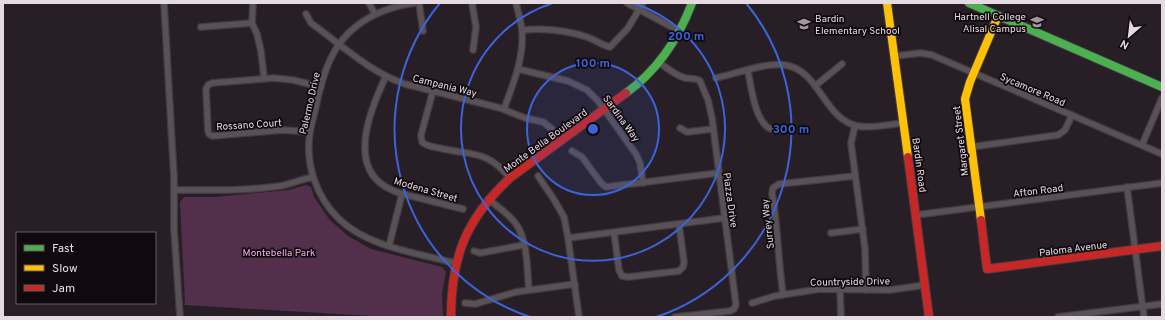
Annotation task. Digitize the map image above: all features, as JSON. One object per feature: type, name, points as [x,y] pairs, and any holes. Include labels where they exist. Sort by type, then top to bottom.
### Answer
[{"type":"street","points":[[164,3],[174,178],[175,253],[180,317]]},
{"type":"street","points":[[253,3],[252,23],[257,34],[261,51],[264,78]]},
{"type":"street","points":[[369,3],[375,14]]},
{"type":"street","name":"Palermo Drive","points":[[414,3],[393,7],[375,14],[352,30],[339,44],[328,62],[310,132],[309,150],[313,177],[324,201],[339,219],[361,235],[389,246],[455,263]]},
{"type":"street","points":[[419,3],[423,31]]},
{"type":"street","points":[[472,3],[476,27],[474,50]]},
{"type":"street","points":[[504,109],[518,69],[522,48],[522,30],[516,3]]},
{"type":"street","points":[[627,3],[681,32]]},
{"type":"street","points":[[522,30],[541,29],[560,31],[585,37],[610,47],[628,28],[643,3]]},
{"type":"street","name":"Monte Bella Boulevard","points":[[451,317],[451,296],[455,263],[470,226],[488,199],[510,178],[641,82],[660,63],[681,32],[692,3]]},
{"type":"street","name":"Bardin Road","points":[[887,3],[930,317]]},
{"type":"street","name":"Bardin Road","points":[[889,16],[892,3]]},
{"type":"street","points":[[969,3],[1162,87]]},
{"type":"street","name":"Campania Way","points":[[306,14],[311,23],[386,76],[399,82],[504,109],[525,118],[543,122],[552,129]]},
{"type":"street","name":"Margaret Street","points":[[987,269],[965,99],[973,73],[998,16]]},
{"type":"street","points":[[201,27],[252,23]]},
{"type":"street","name":"Sycamore Road","points":[[895,56],[928,54],[1162,154]]},
{"type":"street","name":"Piazza Drive","points":[[660,63],[678,76],[700,81],[709,106],[736,305],[734,309],[730,311],[675,317]]},
{"type":"street","points":[[815,86],[842,64]]},
{"type":"street","points":[[716,78],[774,65],[790,66],[802,72],[839,116],[855,126],[869,127],[904,123]]},
{"type":"street","name":"Sardina Way","points":[[518,69],[578,85],[591,93],[636,154],[640,163],[643,183]]},
{"type":"street","points":[[748,71],[761,120],[771,129],[781,130]]},
{"type":"street","name":"Modena Street","points":[[386,76],[377,96],[364,142],[364,153],[368,168],[379,182],[392,191],[463,209]]},
{"type":"street","name":"Rossano Court","points":[[310,132],[283,130],[215,136],[209,134],[206,92],[208,85],[215,82],[264,78],[285,78],[321,87]]},
{"type":"street","points":[[432,91],[421,135],[422,142],[448,150],[473,153],[485,157],[496,164],[510,178]]},
{"type":"street","points":[[1142,145],[1162,98]]},
{"type":"street","points":[[971,147],[1058,135],[1065,130],[1072,115]]},
{"type":"street","points":[[855,126],[851,142],[862,229],[866,290]]},
{"type":"street","points":[[680,128],[687,132],[713,129]]},
{"type":"street","points":[[572,151],[582,157],[601,183],[606,187],[718,173]]},
{"type":"street","points":[[538,176],[564,217],[579,317]]},
{"type":"street","name":"Surrey Way","points":[[783,294],[778,237],[772,193],[773,188],[779,184],[855,176]]},
{"type":"street","points":[[174,190],[222,190],[275,186],[313,177]]},
{"type":"street","name":"Afton Road","points":[[916,215],[1162,183]]},
{"type":"street","points":[[1127,187],[1144,317]]},
{"type":"street","points":[[389,246],[402,194]]},
{"type":"street","points":[[488,199],[515,223],[521,234],[524,245],[529,290]]},
{"type":"street","points":[[568,238],[724,218]]},
{"type":"street","points":[[614,232],[619,270],[622,276],[628,277],[679,271],[683,268],[684,262],[679,224]]},
{"type":"street","points":[[831,233],[862,229]]},
{"type":"street","points":[[474,251],[480,253],[524,245]]},
{"type":"street","name":"Paloma Avenue","points":[[987,269],[1162,246]]},
{"type":"street","points":[[465,303],[475,304],[504,295],[529,290],[575,284]]},
{"type":"street","name":"Countryside Drive","points":[[752,303],[783,294],[820,289],[890,290],[925,285]]},
{"type":"street","points":[[840,289],[841,317]]},
{"type":"street","points":[[1058,317],[1162,304]]},
{"type":"green space","name":"Montebella Park","points":[[306,185],[311,187],[314,197],[329,219],[348,236],[371,249],[442,267],[446,272],[442,294],[443,317],[373,317],[184,305],[180,202],[184,197],[215,197],[289,190]]},
{"type":"traffic: fast","points":[[626,93],[648,74],[666,53],[680,29],[692,3]]},
{"type":"traffic: fast","points":[[969,3],[1162,87]]},
{"type":"traffic: slow","points":[[887,3],[908,157]]},
{"type":"traffic: slow","points":[[981,220],[965,99],[970,82],[998,16]]},
{"type":"traffic: jam","points":[[451,317],[454,276],[458,257],[464,240],[482,209],[510,178],[626,93]]},
{"type":"traffic: jam","points":[[908,157],[929,317]]},
{"type":"traffic: jam","points":[[981,220],[987,269],[1162,246]]},
{"type":"place","name":"Hartnell College Alisal Campus","points":[[1037,22]]},
{"type":"place","name":"Bardin Elementary School","points":[[804,24]]}]
